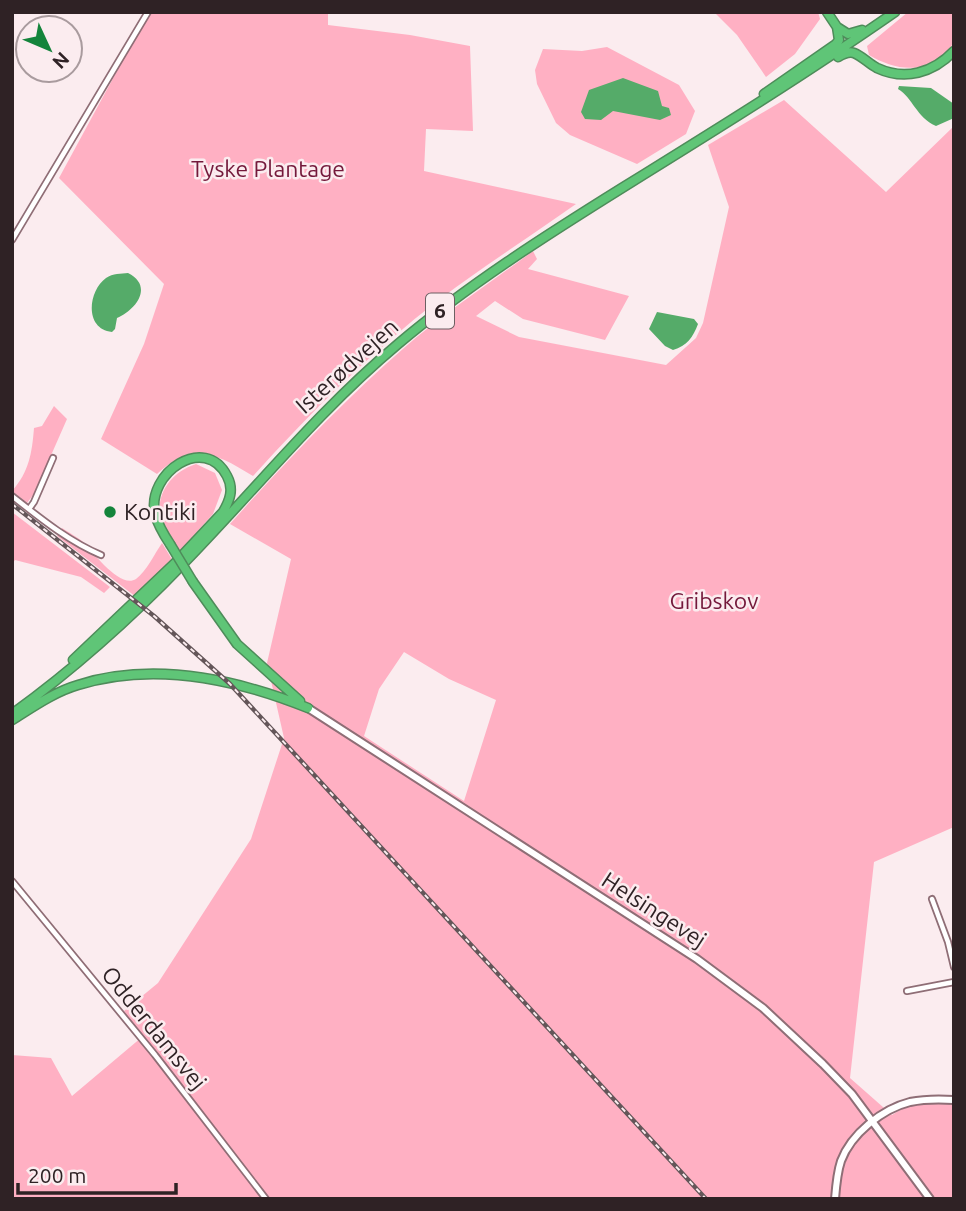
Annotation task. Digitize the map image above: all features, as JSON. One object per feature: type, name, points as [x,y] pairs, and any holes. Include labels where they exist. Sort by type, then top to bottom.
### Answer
[{"type":"highway","points":[[827,12],[837,27],[848,34],[856,33],[889,12]]},
{"type":"highway","points":[[869,63],[860,51],[861,42],[895,12]]},
{"type":"highway","name":"Isterødvejen","points":[[12,714],[100,644],[150,597],[320,415],[400,342],[485,277],[814,68],[895,12]]},
{"type":"highway","points":[[740,115],[755,99],[836,44],[839,40],[837,27]]},
{"type":"highway","points":[[814,68],[846,53],[855,53],[869,63],[895,74],[913,74],[930,70],[954,51]]},
{"type":"highway","points":[[51,684],[174,564],[223,512],[231,491],[229,479],[224,469],[204,458],[192,458],[172,468],[163,477],[154,500],[155,513],[170,544],[193,582],[237,644],[308,708]]},
{"type":"highway","points":[[12,720],[50,697],[77,685],[138,674],[203,678],[278,696],[308,708]]},
{"type":"street","points":[[12,240],[148,12]]},
{"type":"street","points":[[29,509],[53,458]]},
{"type":"street","points":[[12,496],[84,548],[101,555]]},
{"type":"street","name":"Helsingevej","points":[[308,708],[727,980],[763,1008],[824,1063],[874,1121],[930,1199]]},
{"type":"street","name":"Odderdamsvej","points":[[12,880],[267,1199]]},
{"type":"street","points":[[932,899],[954,967]]},
{"type":"street","points":[[907,991],[954,982]]},
{"type":"street","points":[[835,1199],[838,1170],[846,1149],[874,1121],[893,1108],[909,1102],[929,1099],[954,1100]]},
{"type":"green space","name":"Tyske Plantage","points":[[149,12],[328,12],[328,25],[410,35],[470,46],[473,131],[426,129],[424,171],[576,204],[414,319],[342,384],[253,476],[227,461],[204,454],[182,457],[157,474],[101,439],[144,344],[164,284],[59,178]]},
{"type":"green space","points":[[714,12],[818,12],[820,19],[795,54],[766,77],[737,35]]},
{"type":"green space","points":[[908,12],[954,12],[954,38],[949,50],[932,63],[914,68],[896,66],[869,55],[867,46]]},
{"type":"green space","points":[[607,47],[679,85],[695,111],[686,134],[637,164],[570,135],[556,123],[537,84],[535,70],[543,49],[582,51]]},
{"type":"green space","name":"Gribskov","points":[[784,100],[886,192],[954,126],[954,827],[874,862],[850,1078],[892,1115],[914,1105],[954,1103],[954,1199],[12,1199],[12,1055],[51,1058],[72,1096],[142,1037],[124,1011],[158,983],[251,839],[284,738],[267,663],[291,559],[230,524],[314,433],[404,348],[533,251],[537,259],[528,269],[629,296],[605,340],[523,319],[495,301],[476,316],[519,337],[666,365],[696,338],[703,323],[729,207],[708,145]],"holes":[[[404,652],[449,679],[496,700],[464,801],[364,736],[379,689]]]},
{"type":"green space","points":[[54,406],[67,419],[34,494],[27,503],[12,491],[29,462],[34,428],[42,426]]},
{"type":"green space","points":[[196,464],[215,473],[222,490],[213,514],[179,552],[160,518],[161,498],[177,474]]},
{"type":"green space","points":[[12,512],[110,587],[104,593],[81,577],[15,560],[12,564]]},
{"type":"green space","points":[[62,528],[82,541],[115,575],[123,579],[130,581],[140,576],[162,543],[173,561],[136,597],[57,536]]},
{"type":"shaded area","points":[[623,78],[658,91],[662,106],[669,108],[671,115],[660,120],[613,111],[601,120],[585,119],[581,112],[589,90]]},
{"type":"shaded area","points":[[899,86],[931,88],[954,104],[954,118],[936,126],[929,122],[898,89]]},
{"type":"shaded area","points":[[128,273],[140,284],[141,291],[136,304],[117,318],[112,332],[103,329],[93,317],[95,292],[109,276]]},
{"type":"shaded area","points":[[657,312],[694,319],[698,324],[689,340],[673,350],[665,346],[649,329]]},
{"type":"railway","points":[[12,504],[154,616],[230,684],[706,1199]]},
{"type":"place","name":"Kontiki","points":[[110,512]]}]
